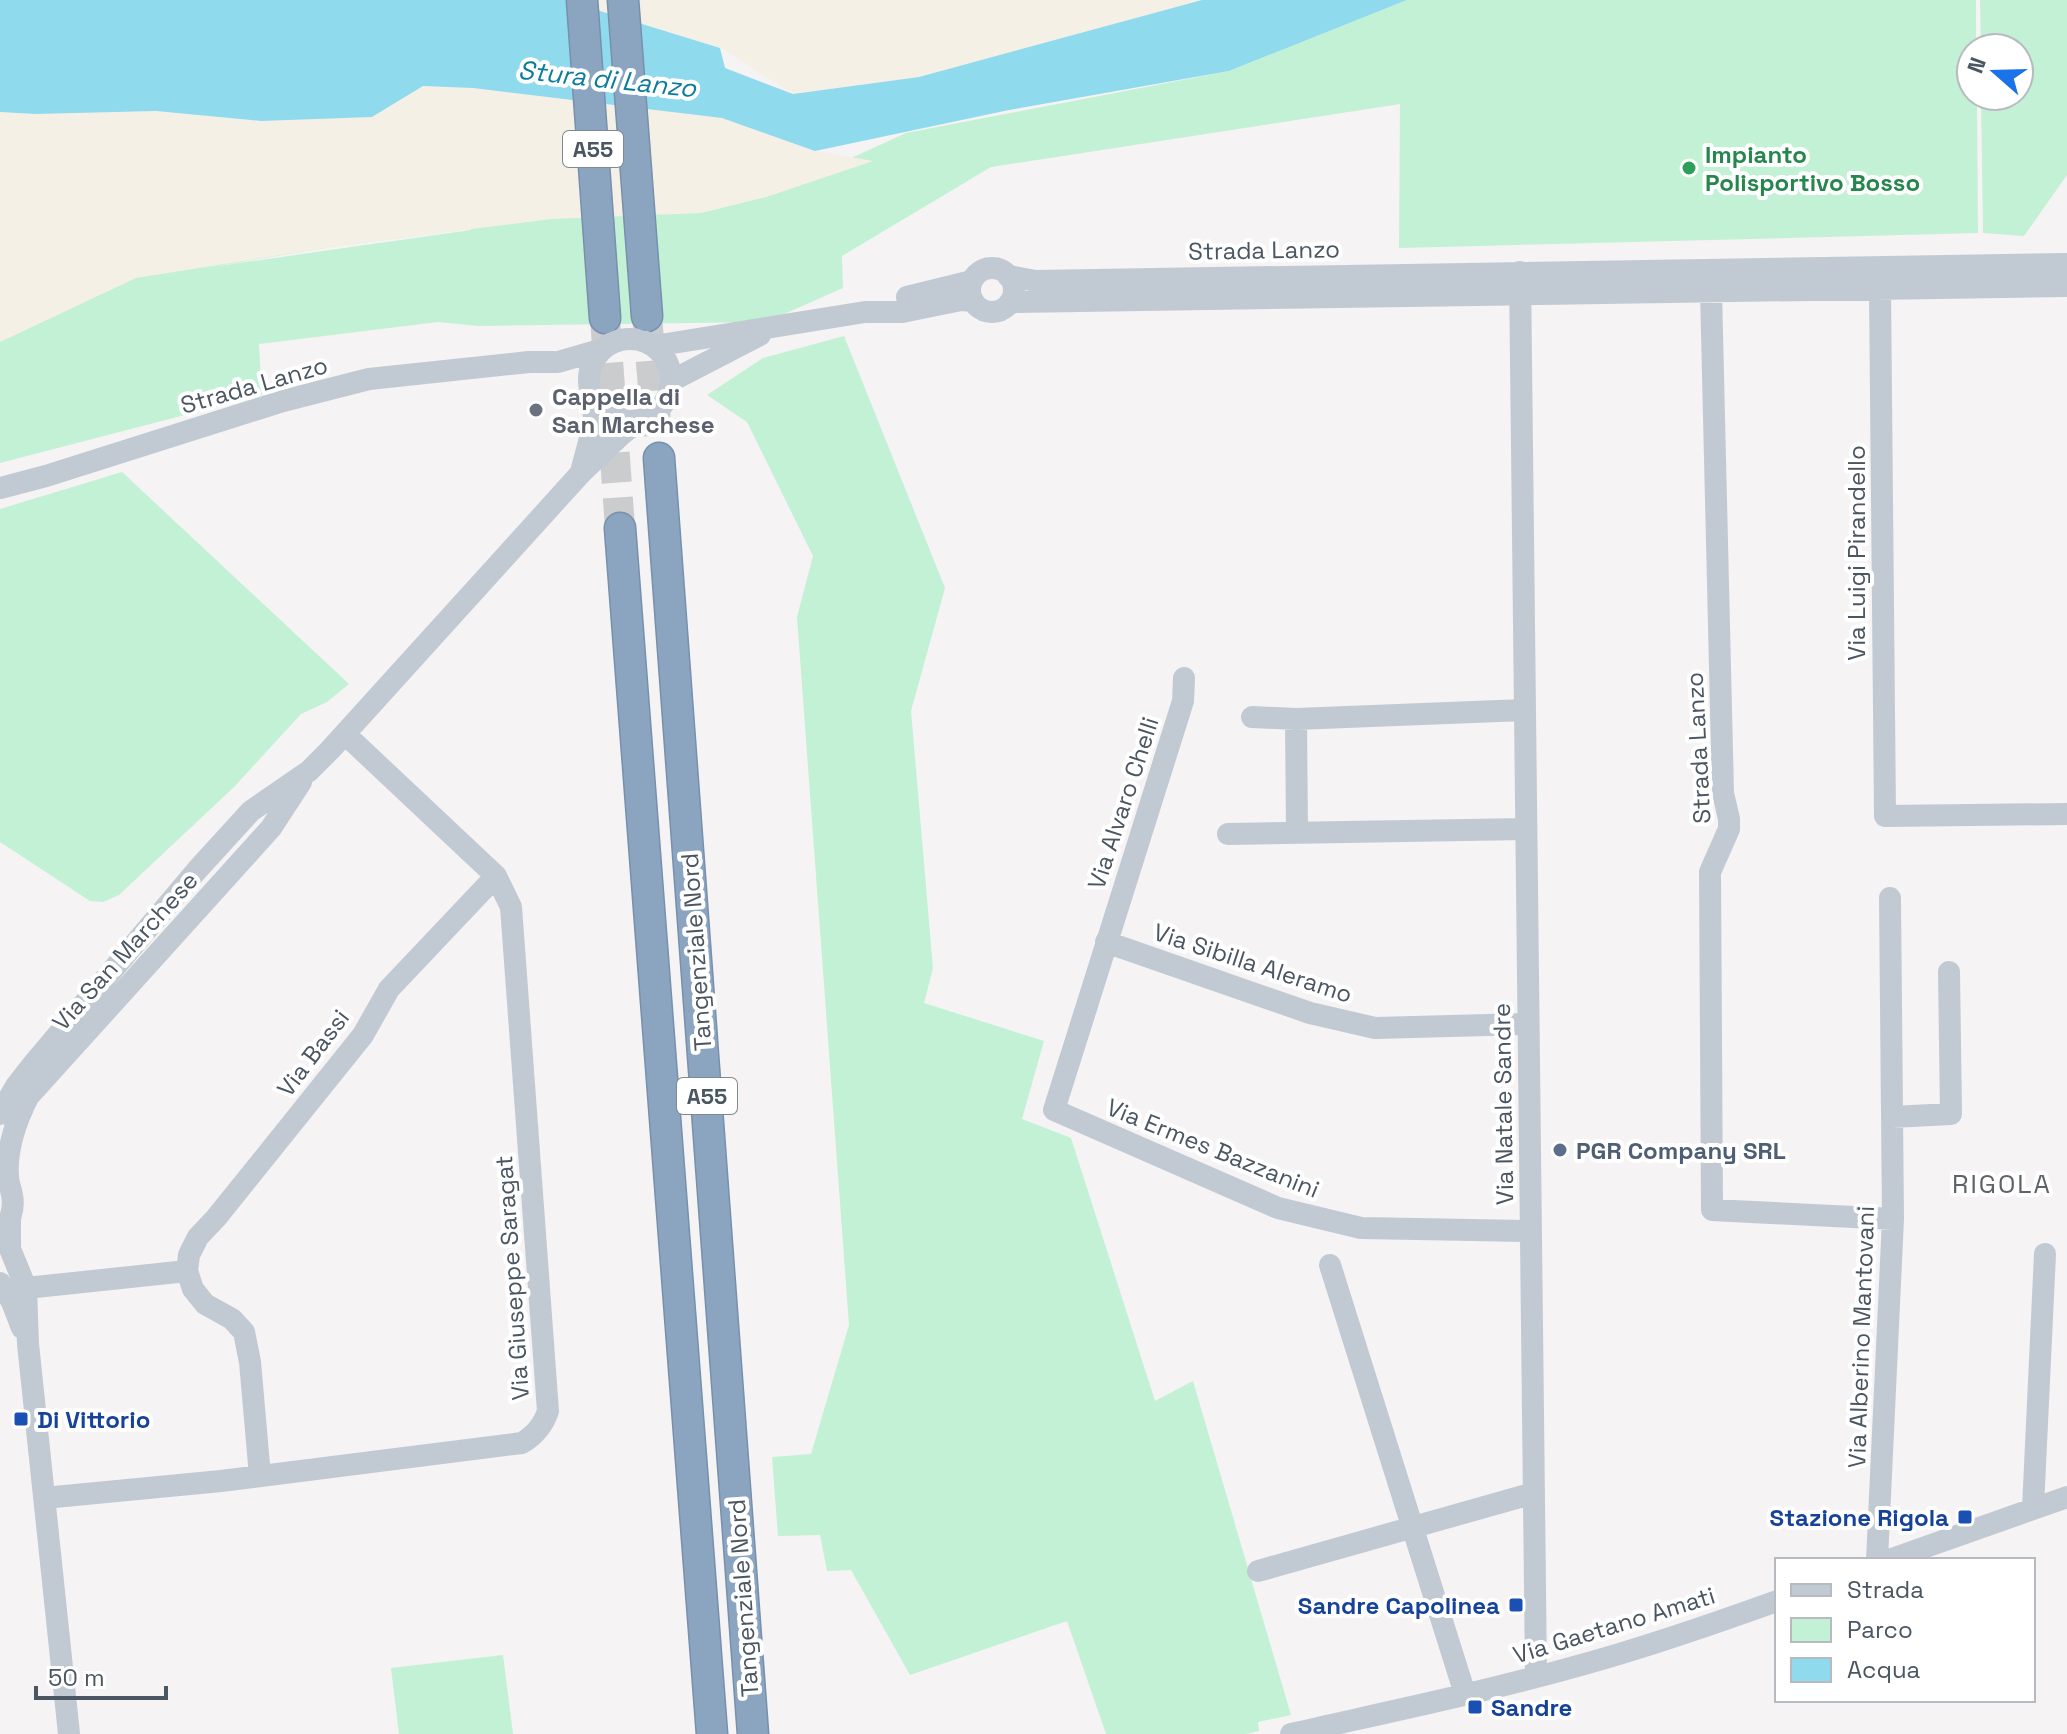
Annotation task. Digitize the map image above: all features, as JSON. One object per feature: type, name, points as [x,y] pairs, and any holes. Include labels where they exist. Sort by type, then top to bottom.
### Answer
[{"type":"highway","name":"A55","points":[[582,0],[604,307]]},
{"type":"highway","name":"A55","points":[[623,0],[646,305]]},
{"type":"highway","name":"Tangenziale Nord","points":[[659,458],[753,1734]]},
{"type":"highway","name":"Tangenziale Nord","points":[[620,528],[712,1734]]},
{"type":"street","name":"Strada Lanzo","points":[[1010,302],[2067,264]]},
{"type":"street","points":[[990,268],[1008,276],[1013,289],[1010,302],[991,312],[983,310],[972,291],[978,273],[990,268]]},
{"type":"street","name":"Strada Lanzo","points":[[1008,276],[1036,281],[1520,283],[1711,291],[2067,286]]},
{"type":"street","points":[[1228,834],[1526,829],[1520,283]]},
{"type":"street","name":"Via Luigi Pirandello","points":[[1880,289],[1885,816],[2067,814]]},
{"type":"street","points":[[654,346],[865,312],[902,298],[972,291]]},
{"type":"street","name":"Strada Lanzo","points":[[1711,291],[1723,793],[1729,819],[1727,838],[1710,872],[1712,1210],[1893,1219]]},
{"type":"street","points":[[671,381],[775,327]]},
{"type":"street","points":[[641,340],[654,346],[669,368],[669,395],[652,415],[639,421],[612,418],[601,410],[591,389],[591,368],[603,349],[614,342],[641,340]]},
{"type":"street","name":"Strada Lanzo","points":[[0,488],[283,401],[369,379],[529,362],[558,362],[603,349]]},
{"type":"street","name":"Strada Lanzo","points":[[529,362],[566,366],[591,389]]},
{"type":"street","name":"Via San Marchese","points":[[581,473],[594,423],[591,389]]},
{"type":"street","name":"Via San Marchese","points":[[26,1288],[5,1228],[13,1198],[4,1174],[17,1119],[28,1097],[271,828],[309,771],[581,473],[639,421]]},
{"type":"street","name":"Via Alvaro Chelli","points":[[1106,942],[1183,701],[1184,678]]},
{"type":"street","points":[[1252,717],[1296,719],[1524,710]]},
{"type":"street","points":[[1296,719],[1297,833]]},
{"type":"street","name":"Via Giuseppe Saragat","points":[[44,1498],[260,1476],[522,1443],[532,1437],[545,1421],[548,1411],[511,907],[496,876],[345,734]]},
{"type":"street","name":"Via San Marchese","points":[[0,1114],[34,1063],[198,869],[251,811],[309,771]]},
{"type":"street","name":"Via Natale Sandre","points":[[1526,829],[1536,1677]]},
{"type":"street","name":"Via Bassi","points":[[187,1271],[189,1255],[198,1237],[363,1035],[389,989],[496,876]]},
{"type":"street","name":"Via Alberino Mantovani","points":[[1877,1558],[1893,1219],[1890,898]]},
{"type":"street","name":"Via Sibilla Aleramo","points":[[1106,942],[1310,1013],[1375,1028],[1528,1024]]},
{"type":"street","name":"Via Ermes Bazzanini","points":[[1106,942],[1054,1110],[1278,1208],[1312,1217],[1361,1228],[1531,1231]]},
{"type":"street","points":[[1892,1117],[1951,1114],[1949,972]]},
{"type":"street","points":[[2033,1508],[2045,1254]]},
{"type":"street","points":[[1330,1265],[1465,1694]]},
{"type":"street","points":[[69,1734],[28,1344],[26,1288],[187,1271],[193,1289],[205,1304],[232,1319],[244,1332],[250,1362],[260,1476]]},
{"type":"street","points":[[0,1283],[12,1302],[28,1344]]},
{"type":"street","points":[[1258,1571],[1534,1493]]},
{"type":"street","points":[[1895,1558],[2067,1497]]},
{"type":"street","name":"Via Gaetano Amati","points":[[1291,1734],[1583,1665],[1775,1602]]},
{"type":"green space","points":[[1407,0],[1976,0],[1976,32],[1955,32],[1955,112],[1977,112],[1978,233],[1399,248],[1400,104],[991,167],[842,256],[843,288],[766,322],[479,326],[438,322],[259,344],[262,395],[0,463],[0,130],[766,197],[906,133],[1229,71]],"holes":[[[471,230],[211,267],[337,246]]]},
{"type":"green space","points":[[1980,0],[2067,0],[2067,175],[2024,236],[1983,233],[1981,112],[2035,112],[2035,32],[1981,32]]},
{"type":"green space","points":[[844,336],[945,588],[911,711],[933,968],[924,1003],[1044,1041],[1022,1119],[1071,1138],[1155,1401],[1193,1381],[1291,1715],[1258,1722],[1259,1731],[1246,1734],[1106,1734],[1067,1621],[910,1675],[851,1570],[827,1571],[820,1535],[778,1536],[772,1457],[811,1454],[849,1325],[797,617],[813,556],[747,422],[707,395],[763,358]]},
{"type":"green space","points":[[122,472],[349,684],[327,702],[301,714],[235,786],[119,895],[103,902],[90,901],[0,842],[0,509]]},
{"type":"green space","points":[[503,1655],[513,1734],[399,1734],[391,1668]]},
{"type":"sand","points":[[586,0],[1202,0],[919,77],[793,94],[721,48],[600,11]]},
{"type":"sand","points":[[423,86],[529,89],[659,100],[722,118],[815,151],[873,161],[766,197],[701,213],[552,219],[337,246],[136,278],[0,342],[0,112],[156,111],[261,121],[372,117]]},
{"type":"water","name":"Stura di Lanzo","points":[[0,0],[590,0],[600,11],[720,48],[725,68],[793,94],[919,77],[1202,0],[1407,0],[1229,71],[1009,110],[815,151],[722,118],[473,88],[423,86],[372,117],[261,121],[156,111],[0,112]]},
{"type":"tunnel","points":[[647,316],[659,458]]},
{"type":"tunnel","points":[[605,318],[620,528]]},
{"type":"place","name":"Impianto Polisportivo Bosso","points":[[1689,168]]},
{"type":"place","name":"Cappella di San Marchese","points":[[536,410]]},
{"type":"place","name":"PGR Company SRL","points":[[1560,1150]]},
{"type":"place","name":"Di Vittorio","points":[[21,1419]]},
{"type":"place","name":"Stazione Rigola","points":[[1965,1517]]},
{"type":"place","name":"Sandre Capolinea","points":[[1516,1605]]},
{"type":"place","name":"Sandre","points":[[1475,1707]]},
{"type":"district","name":"RIGOLA","points":[[2002,1184]]}]
